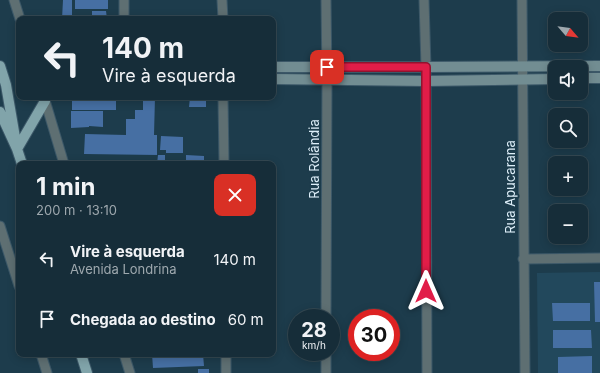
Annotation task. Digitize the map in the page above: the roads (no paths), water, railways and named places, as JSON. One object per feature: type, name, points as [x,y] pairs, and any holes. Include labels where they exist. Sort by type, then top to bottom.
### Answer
[{"type":"main road","points":[[0,66],[6,85],[17,149]]},
{"type":"main road","points":[[17,149],[43,100]]},
{"type":"main road","points":[[0,112],[21,161]]},
{"type":"main road","points":[[82,357],[87,373]]},
{"type":"street","points":[[14,0],[19,16]]},
{"type":"street","points":[[124,0],[124,16]]},
{"type":"street","points":[[222,0],[223,16]]},
{"type":"street","name":"Rua Rolândia","points":[[326,0],[326,309]]},
{"type":"street","points":[[424,0],[426,67],[426,373]]},
{"type":"street","name":"Rua Apucarana","points":[[522,0],[525,373]]},
{"type":"street","points":[[276,67],[600,66]]},
{"type":"street","points":[[276,79],[426,81],[548,78]]},
{"type":"street","points":[[588,78],[600,78]]},
{"type":"street","points":[[44,100],[63,161]]},
{"type":"street","points":[[223,100],[224,161]]},
{"type":"street","points":[[0,226],[16,277]]},
{"type":"street","points":[[523,259],[600,258]]},
{"type":"street","points":[[42,357],[47,373]]},
{"type":"street","points":[[125,357],[130,373]]},
{"type":"street","points":[[226,357],[226,373]]},
{"type":"street","points":[[326,361],[326,373]]}]
